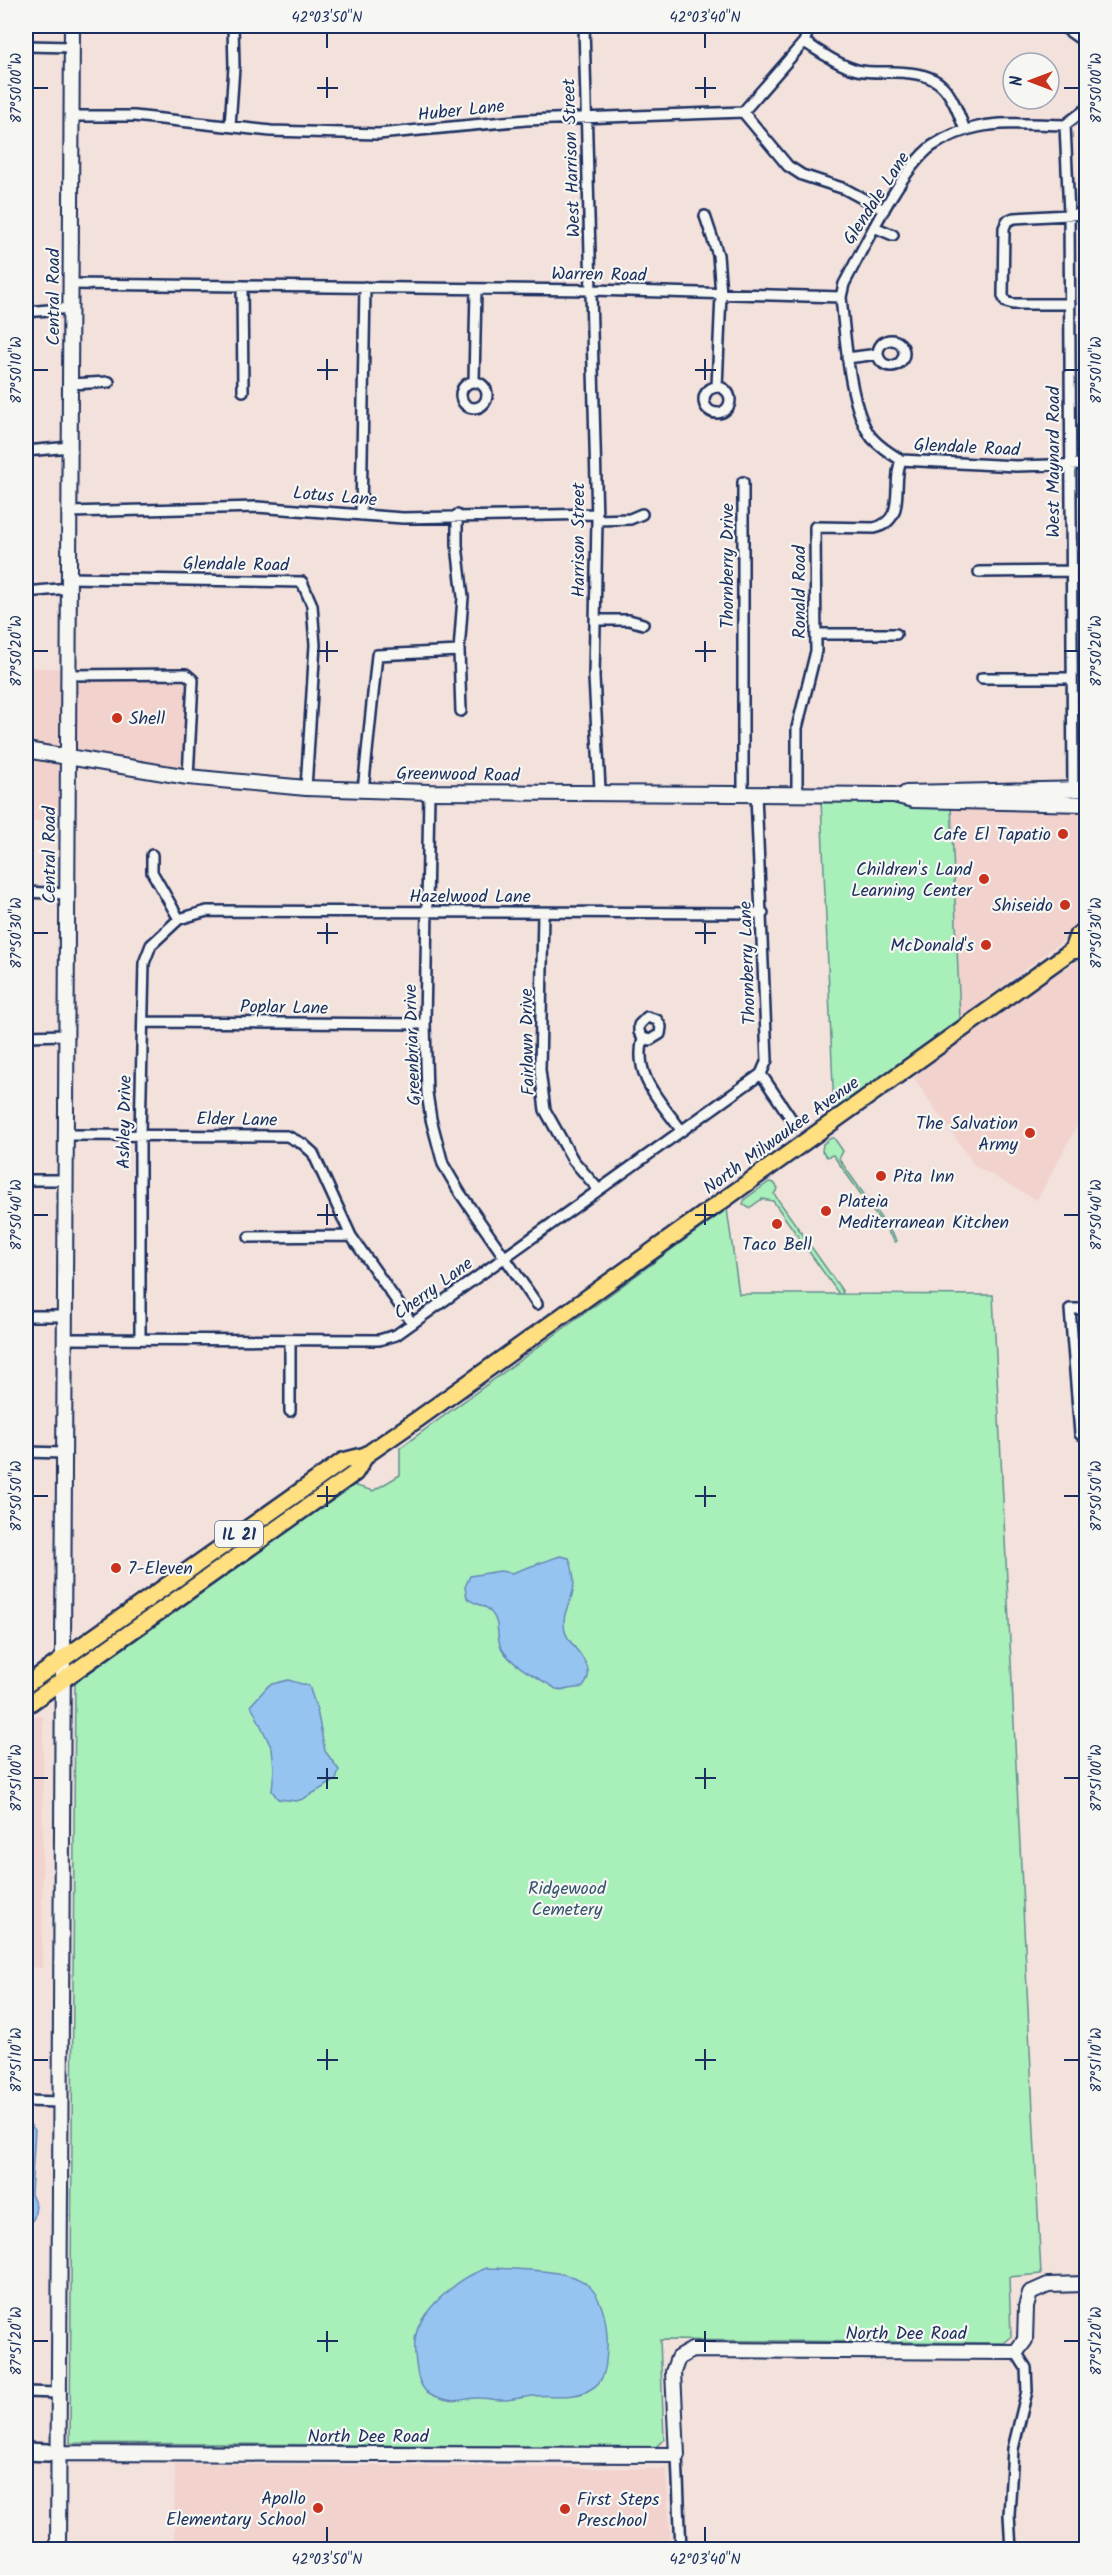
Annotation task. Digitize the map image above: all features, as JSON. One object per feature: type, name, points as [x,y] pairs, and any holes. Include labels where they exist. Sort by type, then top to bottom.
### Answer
[{"type":"main road","name":"Central Road","points":[[58,2550],[72,26]]},
{"type":"main road","name":"Greenwood Road","points":[[26,750],[188,777],[363,791],[894,795]]},
{"type":"main road","points":[[894,795],[912,791],[1080,789]]},
{"type":"main road","points":[[894,795],[913,800],[1086,804]]},
{"type":"main road","name":"North Milwaukee Avenue","points":[[366,1455],[1079,949],[1077,936],[1086,929]]},
{"type":"main road","name":"IL 21","points":[[26,1685],[343,1461],[366,1455]]},
{"type":"main road","name":"IL 21","points":[[26,1706],[355,1473],[366,1455]]},
{"type":"main road","points":[[1016,2352],[1025,2340],[1026,2307],[1030,2293],[1048,2285],[1086,2284]]},
{"type":"main road","name":"North Dee Road","points":[[58,2453],[677,2455],[673,2372],[678,2358],[692,2350],[1016,2352]]},
{"type":"street","points":[[230,126],[234,66],[233,26]]},
{"type":"street","name":"West Harrison Street","points":[[584,26],[592,290]]},
{"type":"street","points":[[810,26],[804,42],[743,112],[788,166],[802,175],[845,189],[884,210]]},
{"type":"street","points":[[1062,26],[1086,43]]},
{"type":"street","points":[[804,42],[841,64],[856,70],[918,72],[927,76],[949,93],[964,130]]},
{"type":"street","points":[[26,46],[72,47]]},
{"type":"street","points":[[1065,125],[1086,109]]},
{"type":"street","name":"Huber Lane","points":[[72,116],[134,116],[322,134],[378,134],[586,116],[743,112]]},
{"type":"street","name":"Glendale Lane","points":[[841,297],[844,284],[884,210],[914,165],[931,147],[964,130],[1004,124],[1065,125]]},
{"type":"street","name":"West Maynard Road","points":[[1065,125],[1070,304],[1071,678],[1080,789]]},
{"type":"street","points":[[1070,304],[1006,302],[1003,296],[1004,228],[1007,221],[1014,218],[1086,214]]},
{"type":"street","points":[[705,216],[718,255],[721,294],[717,387]]},
{"type":"street","points":[[874,227],[893,235]]},
{"type":"street","name":"Warren Road","points":[[71,284],[592,290],[841,297]]},
{"type":"street","points":[[242,286],[243,391]]},
{"type":"street","points":[[361,515],[365,287]]},
{"type":"street","points":[[474,381],[476,289]]},
{"type":"street","name":"Harrison Street","points":[[592,290],[597,517],[594,677],[600,789]]},
{"type":"street","name":"Glendale Road","points":[[841,297],[847,358],[864,426],[878,445],[901,460],[1016,466],[1086,464]]},
{"type":"street","points":[[26,312],[71,308]]},
{"type":"street","points":[[847,358],[878,354]]},
{"type":"street","points":[[70,384],[109,382]]},
{"type":"street","points":[[26,451],[70,447]]},
{"type":"street","name":"Ronald Road","points":[[797,794],[797,728],[816,651],[815,526],[874,528],[883,525],[894,513],[897,473],[901,460]]},
{"type":"street","name":"Thornberry Drive","points":[[743,482],[750,794]]},
{"type":"street","name":"Lotus Lane","points":[[69,512],[257,507],[404,518],[457,515],[630,519],[642,514]]},
{"type":"street","points":[[457,515],[457,545],[463,597],[459,651],[461,711]]},
{"type":"street","points":[[979,572],[1071,571]]},
{"type":"street","name":"Glendale Road","points":[[69,583],[302,582],[312,605],[315,645],[306,788]]},
{"type":"street","points":[[26,592],[69,583]]},
{"type":"street","points":[[596,620],[628,620],[643,624]]},
{"type":"street","points":[[816,634],[896,634]]},
{"type":"street","points":[[363,791],[376,650],[459,651]]},
{"type":"street","points":[[68,675],[186,674],[194,680],[188,777]]},
{"type":"street","points":[[982,678],[1071,678]]},
{"type":"street","name":"Greenbriar Drive","points":[[429,792],[425,1024],[427,1093],[433,1130],[443,1164],[460,1193],[537,1304]]},
{"type":"street","name":"Thornberry Lane","points":[[750,794],[763,913],[767,1060],[761,1074]]},
{"type":"street","points":[[152,855],[152,872],[179,919]]},
{"type":"street","points":[[26,892],[67,894]]},
{"type":"street","name":"Hazelwood Lane","points":[[179,919],[207,911],[763,913]]},
{"type":"street","name":"Fairlawn Drive","points":[[543,913],[540,1070],[545,1110],[573,1160],[598,1189]]},
{"type":"street","name":"Ashley Drive","points":[[140,1339],[140,1134],[144,963],[151,945],[179,919]]},
{"type":"street","name":"Poplar Lane","points":[[142,1022],[425,1024]]},
{"type":"street","points":[[26,1036],[66,1035]]},
{"type":"street","points":[[643,1038],[640,1064],[644,1079],[681,1130]]},
{"type":"street","points":[[761,1074],[792,1120]]},
{"type":"street","name":"Cherry Lane","points":[[64,1339],[379,1340],[396,1335],[761,1074]]},
{"type":"street","name":"Elder Lane","points":[[65,1135],[286,1136],[303,1144],[313,1153],[351,1236],[412,1323]]},
{"type":"street","points":[[26,1180],[65,1180]]},
{"type":"street","points":[[249,1237],[351,1236]]},
{"type":"street","points":[[1083,1434],[1070,1309],[1086,1309]]},
{"type":"street","points":[[26,1316],[64,1316]]},
{"type":"street","points":[[290,1340],[290,1411]]},
{"type":"street","points":[[26,1452],[63,1453]]},
{"type":"street","points":[[1086,1524],[1086,1546]]},
{"type":"street","points":[[26,2101],[60,2102]]},
{"type":"street","points":[[1011,2550],[1009,2515],[1013,2449],[1027,2391],[1026,2368],[1016,2352]]},
{"type":"street","points":[[26,2392],[58,2393]]},
{"type":"street","points":[[26,2448],[48,2449],[58,2453]]},
{"type":"street","points":[[26,2455],[48,2456],[58,2453]]},
{"type":"street","points":[[677,2455],[681,2550]]},
{"type":"shaded area","points":[[26,667],[188,670],[198,678],[197,772],[58,749],[58,822],[26,820]]},
{"type":"shaded area","points":[[951,805],[1086,809],[1086,923],[960,1019]]},
{"type":"shaded area","points":[[1086,955],[1086,1109],[1037,1200],[975,1166],[913,1077],[992,1018]]},
{"type":"shaded area","points":[[31,1716],[43,1716],[42,1968],[26,1967],[26,1720]]},
{"type":"shaded area","points":[[175,2464],[666,2469],[671,2549],[174,2549]]},
{"type":"green space","points":[[821,800],[951,805],[960,1019],[834,1110]]},
{"type":"green space","points":[[834,1138],[843,1151],[839,1159],[897,1241],[895,1242],[833,1155],[827,1157],[822,1151],[823,1144]]},
{"type":"green space","name":"Ridgewood Cemetery","points":[[769,1182],[774,1183],[778,1188],[774,1194],[843,1292],[841,1294],[993,1295],[1041,2274],[1009,2277],[1011,2337],[1004,2343],[660,2340],[664,2439],[656,2447],[70,2443],[75,1680],[350,1484],[373,1491],[400,1475],[400,1448],[727,1209],[739,1294],[839,1294],[773,1201],[762,1199],[749,1208],[743,1204],[745,1199]]},
{"type":"water","points":[[560,1556],[569,1558],[574,1579],[573,1591],[564,1620],[565,1631],[588,1671],[588,1679],[583,1687],[562,1690],[556,1689],[527,1672],[507,1655],[500,1644],[493,1614],[486,1607],[467,1598],[465,1587],[470,1576],[500,1571],[512,1573]]},
{"type":"water","points":[[288,1680],[309,1686],[317,1710],[325,1751],[339,1770],[336,1780],[296,1801],[278,1799],[272,1791],[274,1768],[272,1749],[251,1705],[269,1685]]},
{"type":"water","points":[[27,2121],[35,2130],[31,2194],[36,2206],[34,2218],[26,2228]]},
{"type":"water","points":[[487,2268],[552,2272],[577,2278],[591,2289],[597,2296],[604,2313],[607,2341],[604,2372],[596,2386],[578,2394],[533,2396],[510,2400],[475,2398],[452,2401],[428,2393],[424,2389],[418,2377],[415,2353],[416,2335],[422,2320],[432,2306],[450,2289],[467,2277]]},
{"type":"place","name":"Shell","points":[[117,718]]},
{"type":"place","name":"Cafe El Tapatio","points":[[1063,834]]},
{"type":"place","name":"Children's Land Learning Center","points":[[984,879]]},
{"type":"place","name":"Shiseido","points":[[1065,905]]},
{"type":"place","name":"McDonald's","points":[[986,945]]},
{"type":"place","name":"The Salvation Army","points":[[1030,1133]]},
{"type":"place","name":"Pita Inn","points":[[881,1176]]},
{"type":"place","name":"Plateia Mediterranean Kitchen","points":[[826,1211]]},
{"type":"place","name":"Taco Bell","points":[[777,1224]]},
{"type":"place","name":"7-Eleven","points":[[116,1568]]},
{"type":"place","name":"Apollo Elementary School","points":[[318,2508]]},
{"type":"place","name":"First Steps Preschool","points":[[565,2509]]}]
